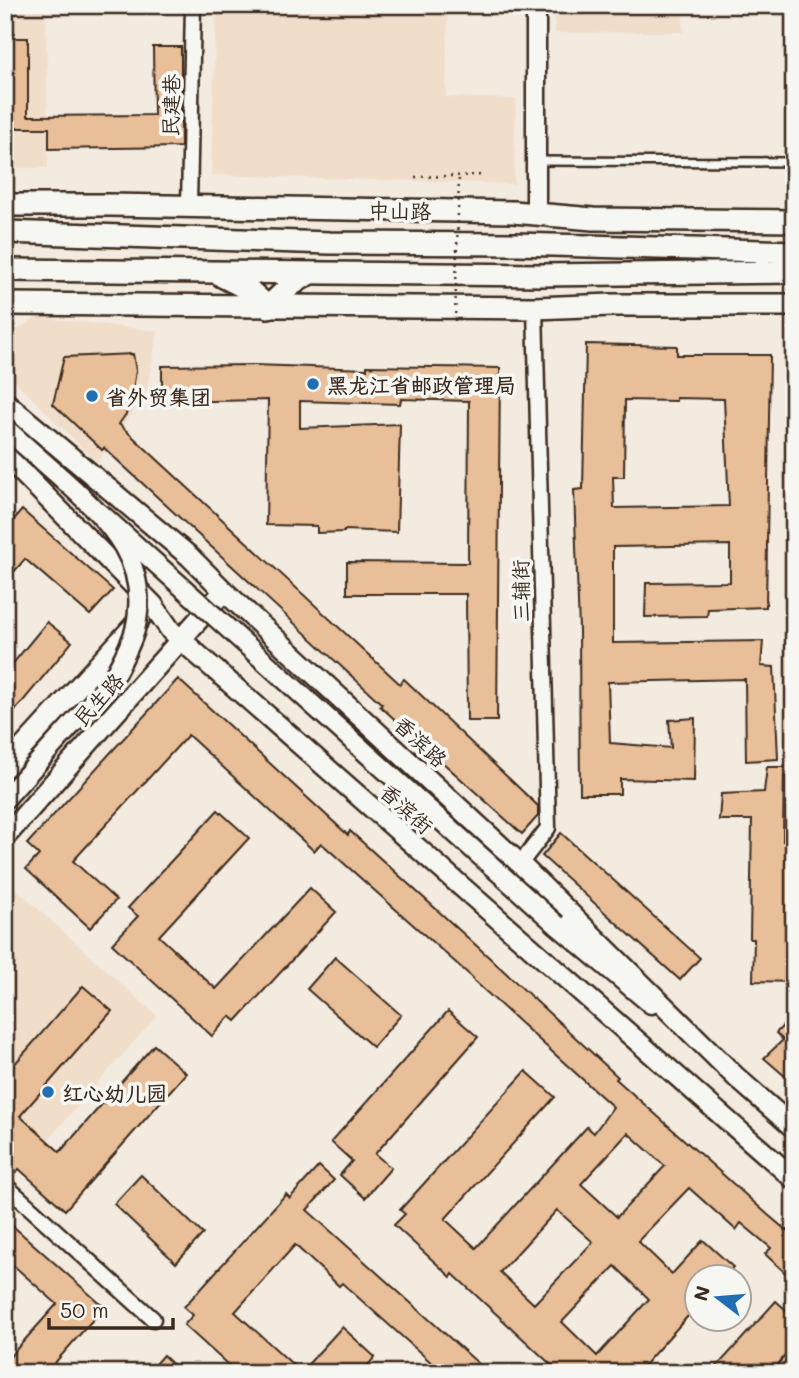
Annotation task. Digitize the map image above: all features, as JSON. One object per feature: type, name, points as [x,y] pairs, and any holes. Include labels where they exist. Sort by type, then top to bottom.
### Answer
[{"type":"main road","name":"中山路","points":[[5,205],[189,206],[536,214],[593,219],[794,221]]},
{"type":"main road","points":[[267,208],[330,243]]},
{"type":"main road","points":[[517,244],[593,219]]},
{"type":"main road","name":"中山路","points":[[5,232],[330,243],[517,244],[788,253]]},
{"type":"main road","points":[[5,270],[500,275],[794,272]]},
{"type":"main road","points":[[209,273],[230,279],[248,289],[268,307]]},
{"type":"main road","points":[[268,307],[290,286],[308,274]]},
{"type":"main road","points":[[500,275],[612,305]]},
{"type":"main road","points":[[7,306],[536,308],[612,305],[794,305]]},
{"type":"main road","name":"香滨路","points":[[5,402],[189,556],[520,864],[736,1077],[794,1128]]},
{"type":"main road","name":"香滨街","points":[[5,455],[153,605],[171,631],[794,1179]]},
{"type":"main road","name":"民生路","points":[[5,837],[224,591]]},
{"type":"main road","name":"民生路","points":[[6,766],[153,605]]},
{"type":"street","name":"民建巷","points":[[189,206],[193,5]]},
{"type":"street","points":[[536,5],[536,214]]},
{"type":"street","name":"三辅街","points":[[520,864],[548,828],[536,308]]},
{"type":"street","points":[[5,428],[557,925],[736,1077]]},
{"type":"street","points":[[5,799],[113,680],[135,631],[139,603],[130,558],[118,535],[100,513]]},
{"type":"street","points":[[5,1185],[153,1319]]},
{"type":"lane","points":[[536,161],[794,162]]},
{"type":"path","points":[[415,177],[483,175]]},
{"type":"path","points":[[456,321],[459,176]]},
{"type":"shaded area","points":[[5,5],[46,5],[48,168],[5,168]]},
{"type":"shaded area","points":[[216,5],[448,5],[446,97],[516,99],[514,184],[211,175]]},
{"type":"shaded area","points":[[555,5],[683,5],[683,32],[555,33]]},
{"type":"shaded area","points":[[37,317],[158,331],[146,393],[97,463],[11,377],[12,333]]},
{"type":"shaded area","points":[[786,340],[794,340],[794,829],[785,829]]},
{"type":"shaded area","name":"红心幼儿园","points":[[5,879],[157,1016],[15,1177],[5,1169]]},
{"type":"building","points":[[5,38],[28,38],[28,116],[154,115],[153,47],[181,47],[181,147],[49,149],[49,128],[5,128]]},
{"type":"building","points":[[586,344],[677,346],[677,355],[770,355],[766,607],[708,609],[707,616],[645,617],[646,583],[730,582],[730,545],[613,547],[613,643],[763,641],[761,666],[774,667],[778,759],[746,761],[745,679],[608,682],[610,743],[671,748],[669,720],[695,718],[694,781],[620,779],[620,794],[580,794],[579,630],[574,490],[583,489]],"holes":[[[724,399],[729,506],[614,508],[613,477],[624,477],[625,400]]]},
{"type":"building","points":[[133,354],[136,371],[133,389],[126,414],[119,424],[400,684],[404,679],[538,806],[538,816],[522,834],[53,404],[64,357]]},
{"type":"building","points":[[254,365],[367,369],[367,366],[500,368],[497,721],[467,721],[466,594],[347,594],[347,562],[468,563],[469,401],[401,399],[400,404],[300,401],[300,428],[400,424],[397,532],[344,530],[317,533],[317,526],[266,525],[268,400],[162,402],[162,366]]},
{"type":"building","points":[[22,510],[113,590],[90,615],[25,559],[5,582],[5,530]]},
{"type":"building","points":[[47,622],[72,642],[5,723],[5,673]]},
{"type":"building","points":[[178,679],[348,835],[350,831],[479,948],[618,1077],[616,1079],[767,1214],[787,1231],[794,1223],[794,1281],[765,1254],[771,1248],[741,1223],[736,1230],[689,1188],[638,1241],[672,1274],[703,1240],[727,1262],[684,1262],[684,1321],[637,1373],[560,1373],[453,1274],[451,1277],[394,1225],[405,1214],[400,1210],[526,1071],[555,1097],[445,1219],[476,1248],[587,1127],[594,1133],[613,1107],[321,843],[314,851],[188,735],[73,861],[116,900],[90,928],[26,869],[39,855],[27,844]],"holes":[[[628,1133],[665,1166],[617,1217],[581,1184]],[[557,1210],[593,1242],[534,1304],[500,1272]],[[615,1266],[649,1299],[597,1356],[562,1322]]]},
{"type":"building","points":[[767,767],[784,767],[783,841],[794,841],[789,913],[794,913],[794,982],[753,981],[754,939],[750,939],[752,820],[719,820],[721,794],[764,792]]},
{"type":"building","points":[[218,810],[249,838],[159,936],[216,989],[310,888],[336,912],[236,1021],[230,1016],[212,1036],[112,944],[138,916],[128,908]]},
{"type":"building","points":[[561,833],[700,958],[680,980],[542,856]]},
{"type":"building","points":[[335,957],[401,1015],[373,1047],[307,989]]},
{"type":"building","points":[[83,986],[112,1011],[20,1116],[60,1152],[154,1045],[186,1073],[65,1210],[19,1169],[16,1173],[5,1163],[5,1075]]},
{"type":"building","points":[[448,1011],[478,1037],[375,1154],[391,1168],[365,1198],[340,1175],[352,1161],[331,1142]]},
{"type":"building","points":[[794,1014],[794,1084],[764,1058],[783,1040],[776,1033]]},
{"type":"building","points":[[319,1166],[334,1180],[307,1210],[489,1373],[443,1373],[342,1283],[339,1286],[295,1245],[235,1312],[301,1372],[342,1327],[375,1357],[361,1373],[237,1373],[184,1325],[193,1315],[184,1307],[286,1194],[290,1198]]},
{"type":"building","points":[[141,1175],[203,1234],[176,1263],[114,1204]]},
{"type":"building","points":[[5,1219],[104,1307],[46,1373],[5,1373],[5,1362],[57,1304],[5,1258]]},
{"type":"building","points":[[776,1301],[794,1317],[794,1346],[770,1373],[711,1373],[748,1332],[754,1332],[754,1325]]},
{"type":"building","points":[[163,1355],[182,1373],[147,1373]]},
{"type":"place","name":"黑龙江省邮政管理局","points":[[313,384]]},
{"type":"place","name":"省外贸集团","points":[[92,396]]},
{"type":"place","name":"红心幼儿园","points":[[48,1092]]}]
